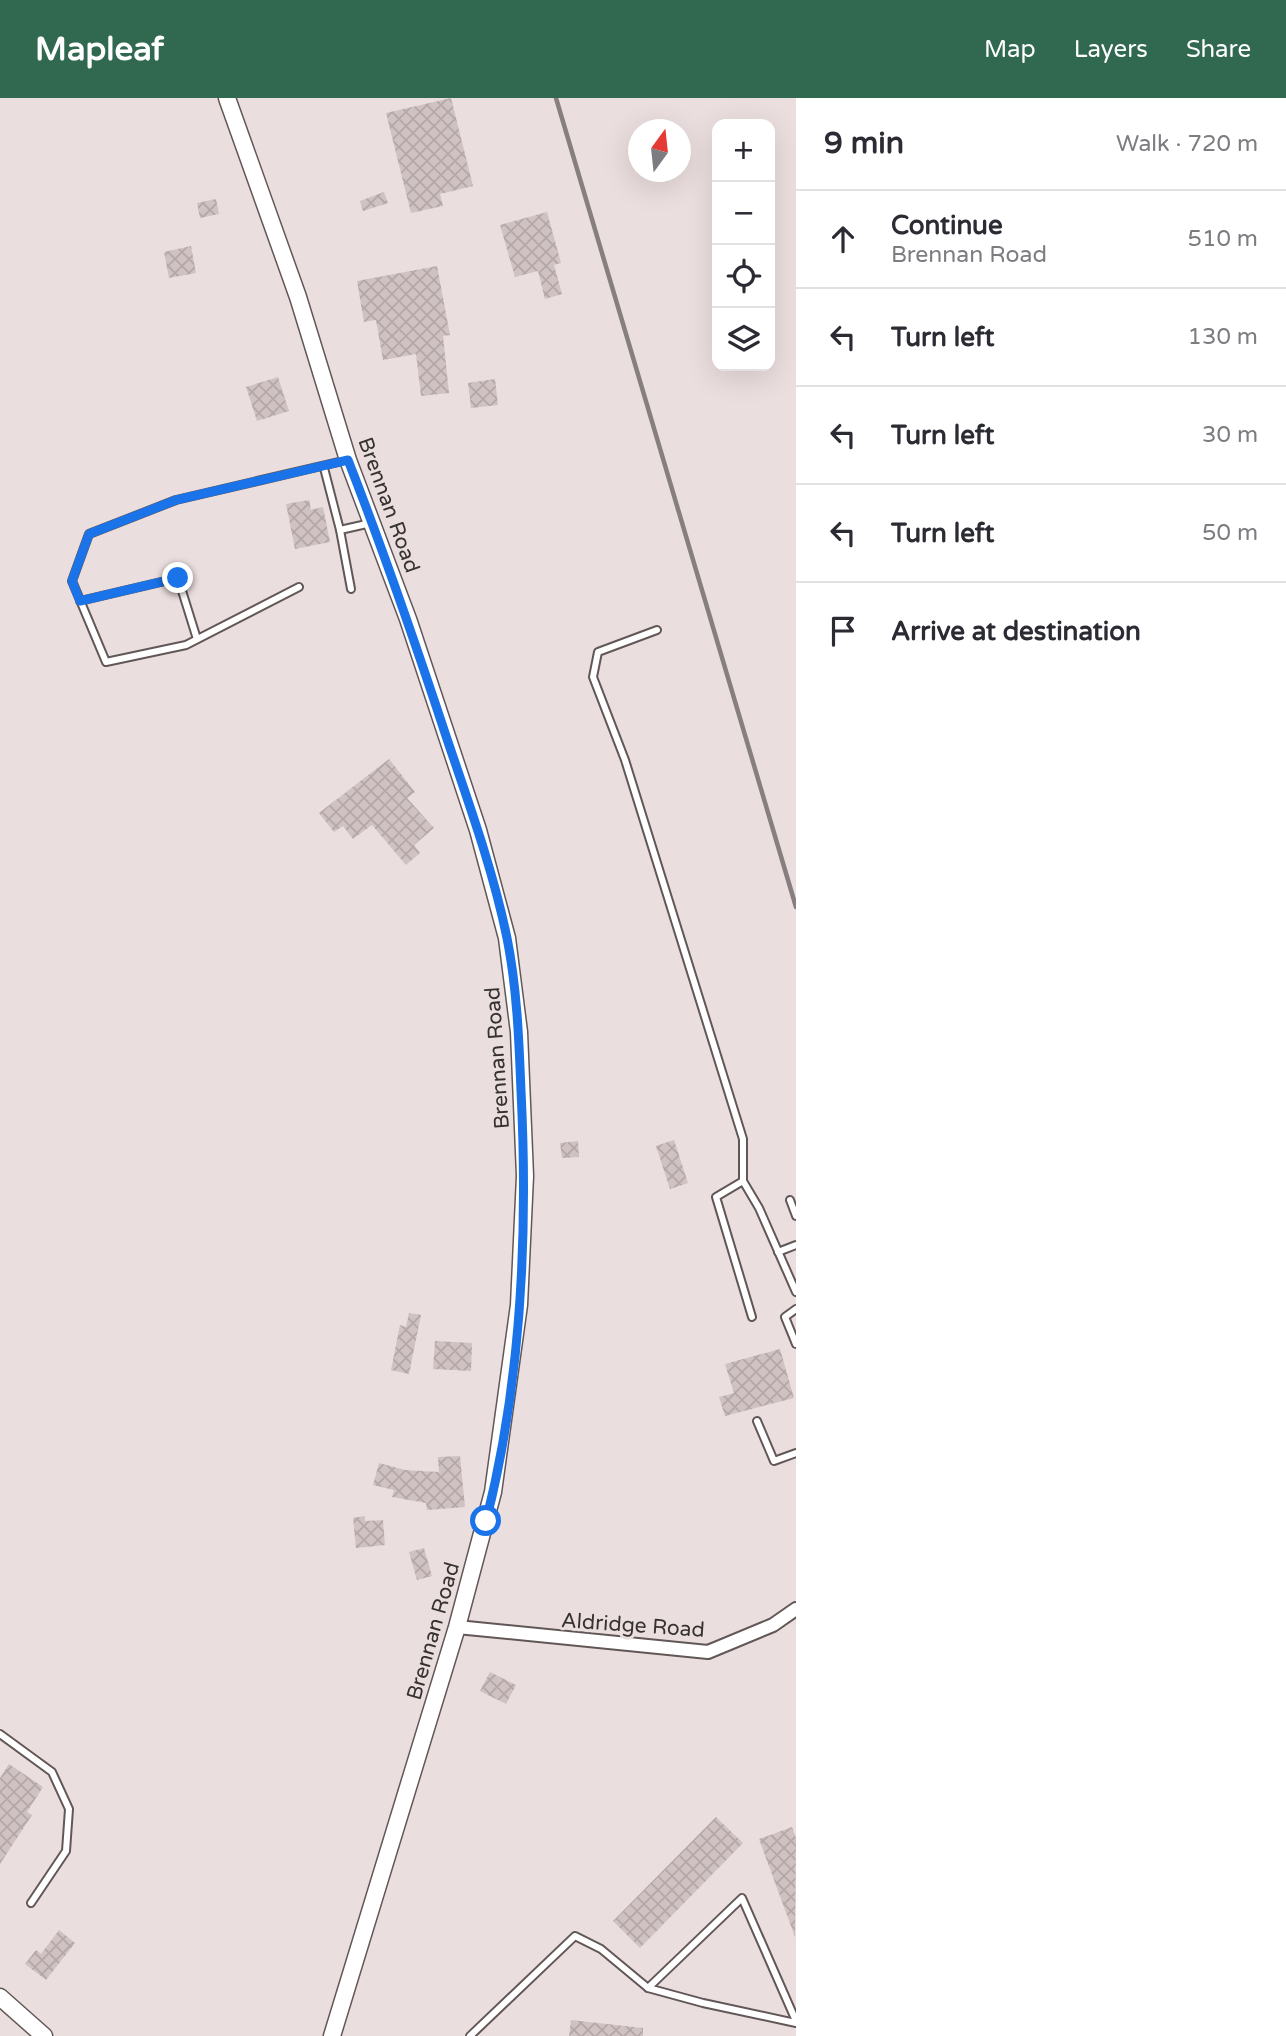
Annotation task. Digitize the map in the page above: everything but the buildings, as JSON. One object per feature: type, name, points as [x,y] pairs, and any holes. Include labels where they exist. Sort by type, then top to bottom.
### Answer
[{"type":"street","name":"Brennan Road","points":[[227,98],[298,297],[348,460],[373,522],[478,830],[507,938],[519,1032],[525,1176],[519,1306],[493,1492],[457,1627],[330,2036]]},
{"type":"street","name":"Aldridge Road","points":[[457,1627],[708,1653],[773,1625],[796,1609]]},
{"type":"street","points":[[0,1997],[36,2033]]},
{"type":"lane","points":[[299,587],[186,645],[106,663],[72,581],[89,534],[176,500],[324,468],[348,460]]},
{"type":"lane","points":[[324,468],[340,530],[351,589]]},
{"type":"lane","points":[[340,530],[373,522]]},
{"type":"lane","points":[[80,601],[178,578],[197,639]]},
{"type":"lane","points":[[657,630],[598,652],[593,677],[625,761],[743,1139],[743,1181],[796,1292]]},
{"type":"lane","points":[[743,1181],[716,1197],[752,1317]]},
{"type":"lane","points":[[790,1200],[796,1216]]},
{"type":"lane","points":[[778,1252],[796,1245]]},
{"type":"lane","points":[[796,1309],[785,1317],[796,1344]]},
{"type":"lane","points":[[757,1421],[774,1461],[796,1453]]},
{"type":"lane","points":[[0,1734],[52,1772],[71,1817],[66,1851],[31,1903]]},
{"type":"lane","points":[[648,1988],[742,1898],[796,2022]]},
{"type":"lane","points":[[470,2036],[575,1936],[601,1949],[648,1988],[703,2003],[796,2022]]},
{"type":"railway","points":[[556,98],[796,907]]},
{"type":"route","points":[[178,578],[80,601],[72,581],[89,534],[176,500],[324,468],[348,460],[408,619],[478,830],[507,938],[519,1032],[525,1176],[519,1306],[504,1427],[486,1521]]}]
